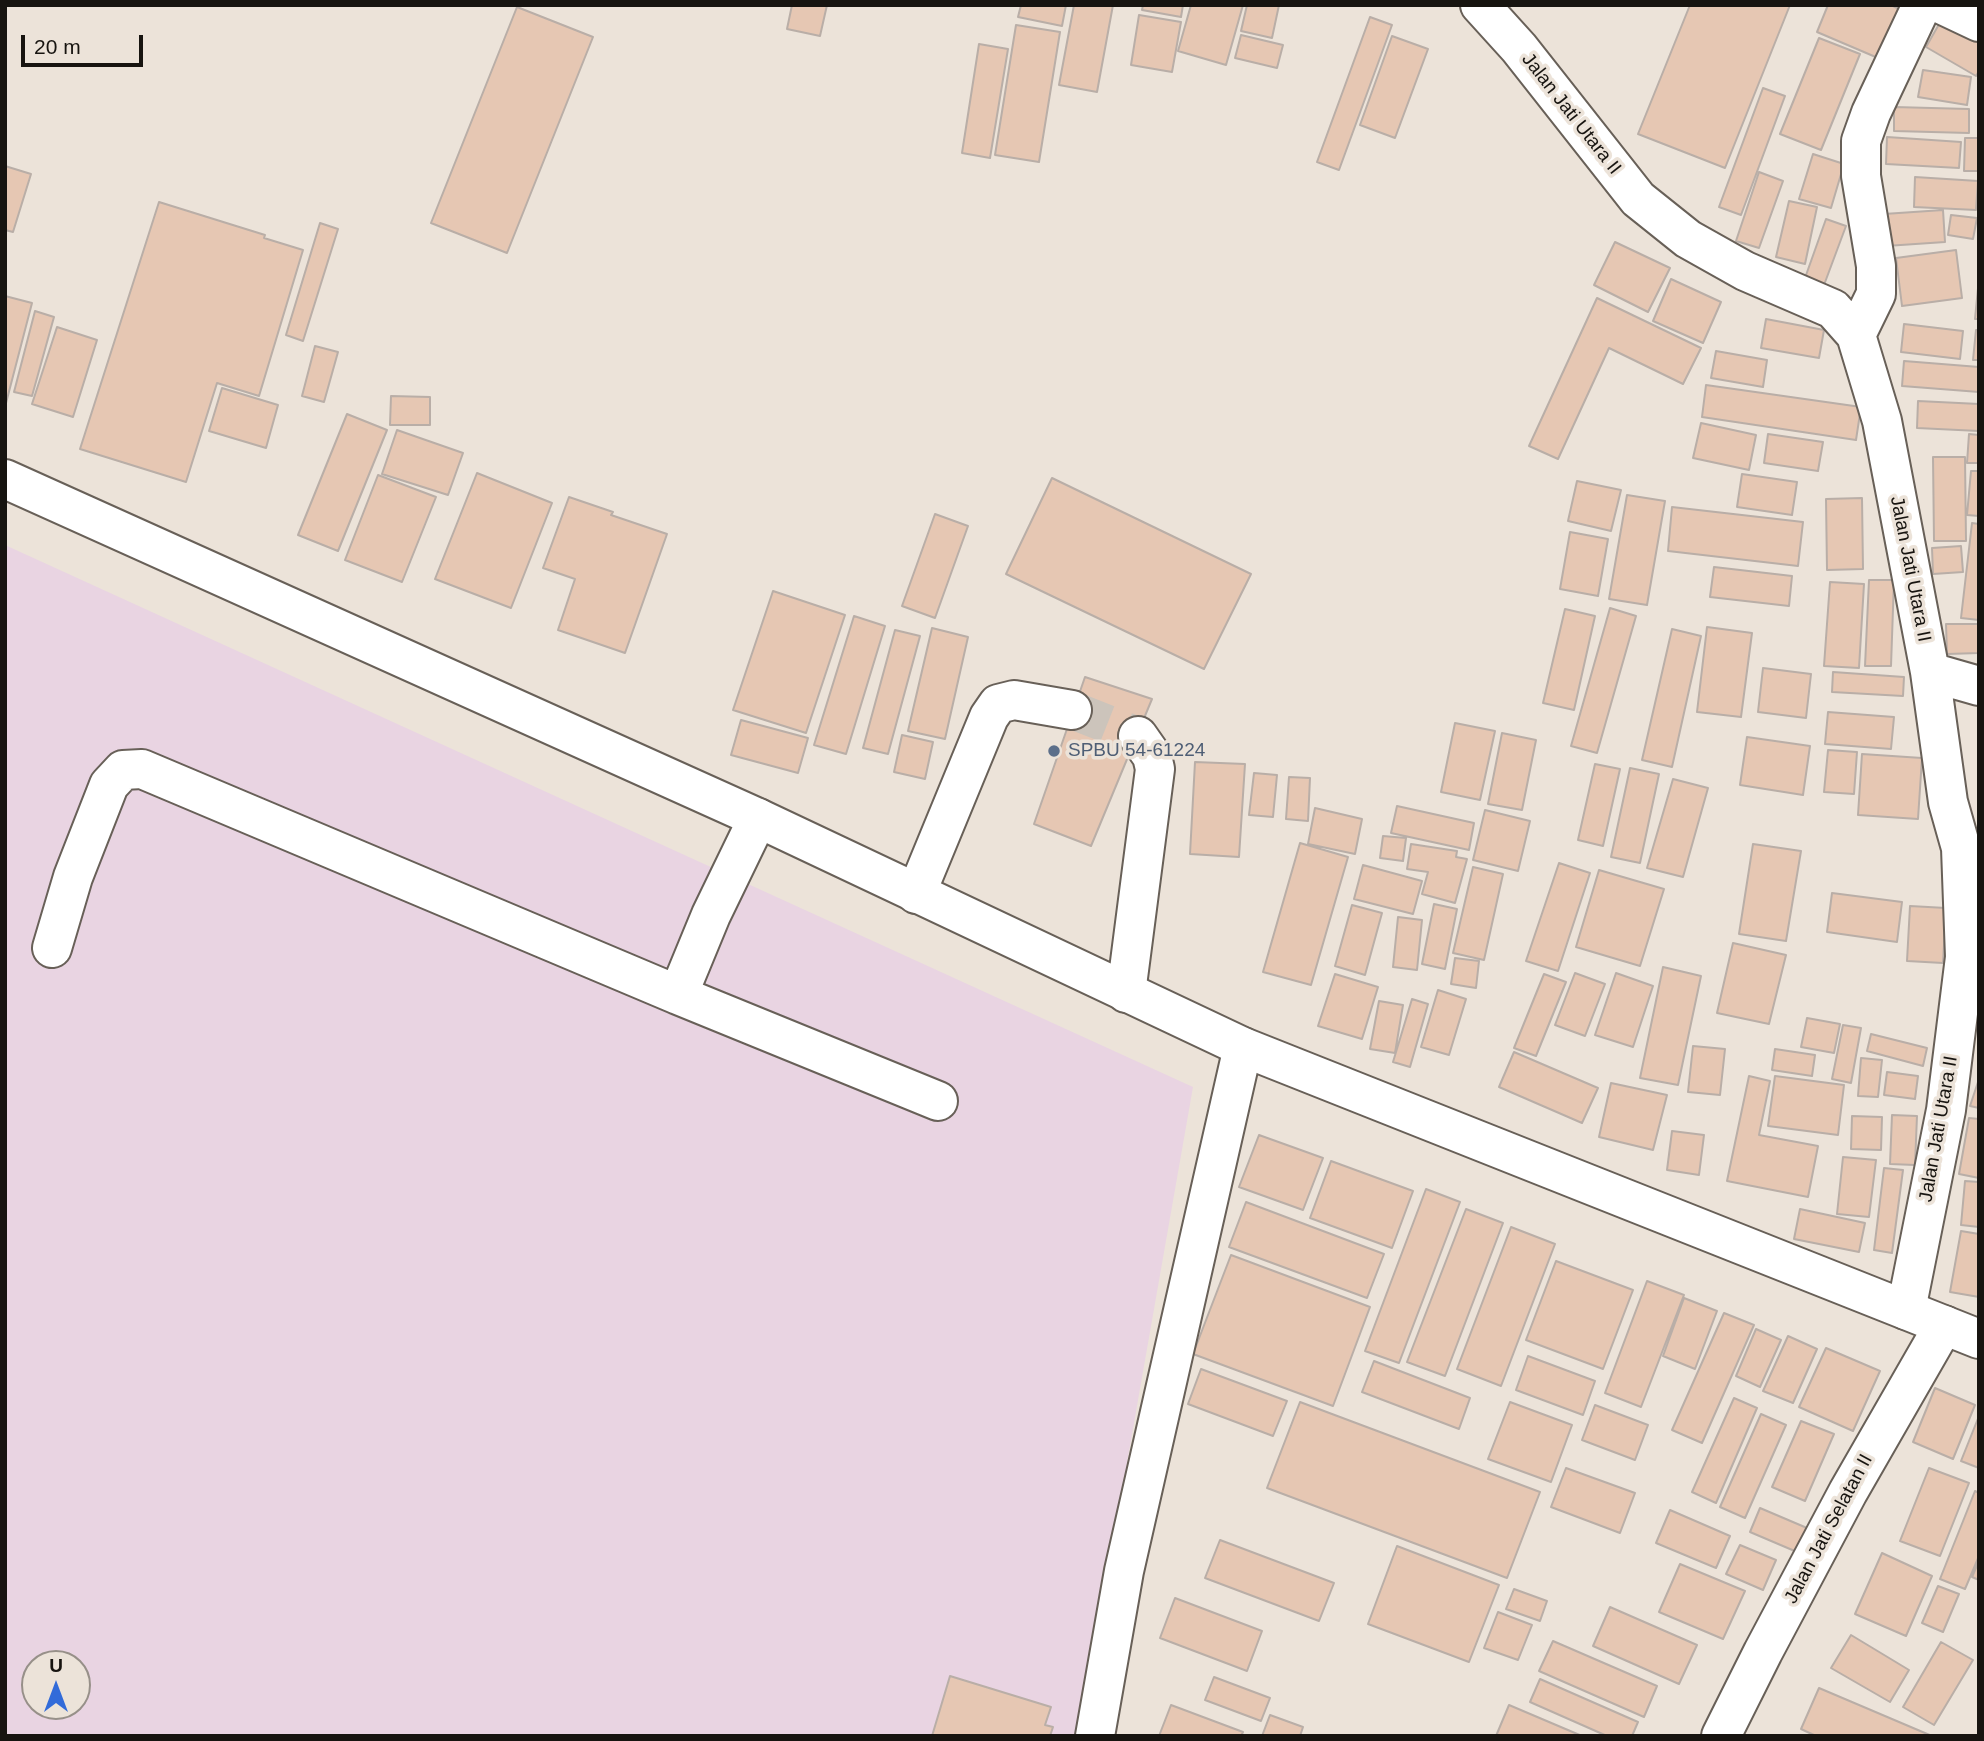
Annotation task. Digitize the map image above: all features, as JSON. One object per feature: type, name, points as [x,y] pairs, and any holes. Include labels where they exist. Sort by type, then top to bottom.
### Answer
[{"type":"street","name":"Jalan Jati Utara II","points":[[1480,5],[1519,48],[1639,199],[1688,239],[1745,271],[1833,309],[1856,335],[1882,421],[1930,672],[1948,802],[1961,848],[1972,959],[1946,1110],[1906,1310]]},
{"type":"street","points":[[1856,335],[1875,294],[1876,267],[1861,176],[1861,141],[1871,113],[1922,5]]},
{"type":"street","points":[[1943,5],[1979,22]]},
{"type":"street","points":[[7,482],[758,818],[1243,1047],[1979,1339]]},
{"type":"street","points":[[1930,672],[1979,686]]},
{"type":"street","points":[[916,894],[989,717],[998,704],[1014,699],[1072,710]]},
{"type":"street","points":[[1126,993],[1155,769],[1152,756],[1138,736]]},
{"type":"street","points":[[52,948],[73,877],[109,785],[123,770],[142,769],[678,995],[938,1101]]},
{"type":"street","points":[[678,995],[711,915],[758,818]]},
{"type":"street","points":[[1095,1736],[1125,1571],[1243,1047]]},
{"type":"street","name":"Jalan Jati Selatan II","points":[[1721,1736],[1848,1492],[1944,1325]]},
{"type":"shaded area","points":[[5,545],[1193,1087],[1079,1736],[5,1736]]},
{"type":"building","points":[[792,5],[827,5],[820,36],[787,29]]},
{"type":"building","points":[[1021,5],[1066,5],[1062,26],[1018,17]]},
{"type":"building","points":[[1074,5],[1113,5],[1097,92],[1059,85]]},
{"type":"building","points":[[1143,5],[1183,5],[1181,17],[1142,10]]},
{"type":"building","points":[[1191,5],[1243,5],[1226,65],[1178,51]]},
{"type":"building","points":[[1247,5],[1279,5],[1272,38],[1241,31]]},
{"type":"building","points":[[1690,5],[1790,5],[1725,168],[1638,134]]},
{"type":"building","points":[[1828,5],[1891,5],[1899,9],[1878,58],[1817,32]]},
{"type":"building","points":[[517,7],[593,37],[507,253],[431,223]]},
{"type":"building","points":[[1139,15],[1181,22],[1172,72],[1131,65]]},
{"type":"building","points":[[1370,17],[1392,25],[1339,170],[1317,162]]},
{"type":"building","points":[[1942,19],[1979,39],[1979,71],[1976,76],[1926,47]]},
{"type":"building","points":[[1016,25],[1060,32],[1039,162],[995,155]]},
{"type":"building","points":[[1241,35],[1283,45],[1277,68],[1235,58]]},
{"type":"building","points":[[1392,36],[1428,49],[1395,138],[1360,125]]},
{"type":"building","points":[[1819,38],[1860,54],[1821,150],[1780,134]]},
{"type":"building","points":[[979,44],[1008,49],[990,158],[962,153]]},
{"type":"building","points":[[1923,70],[1971,77],[1967,105],[1918,97]]},
{"type":"building","points":[[1763,88],[1785,96],[1741,215],[1719,207]]},
{"type":"building","points":[[1894,107],[1969,109],[1969,133],[1894,131]]},
{"type":"building","points":[[1887,137],[1961,142],[1959,168],[1886,164]]},
{"type":"building","points":[[1965,138],[1979,138],[1979,171],[1964,171]]},
{"type":"building","points":[[1813,154],[1844,164],[1831,208],[1799,199]]},
{"type":"building","points":[[5,166],[31,174],[13,232],[5,230]]},
{"type":"building","points":[[1759,172],[1783,181],[1759,248],[1736,241]]},
{"type":"building","points":[[1915,177],[1978,181],[1976,210],[1914,207]]},
{"type":"building","points":[[1789,201],[1817,207],[1805,264],[1776,257]]},
{"type":"building","points":[[159,202],[265,235],[264,238],[303,250],[259,396],[217,383],[186,482],[80,449]]},
{"type":"building","points":[[1943,210],[1945,242],[1886,246],[1884,214]]},
{"type":"building","points":[[1951,215],[1977,218],[1973,239],[1948,235]]},
{"type":"building","points":[[1826,219],[1846,226],[1824,285],[1805,278]]},
{"type":"building","points":[[320,223],[338,229],[303,341],[286,335]]},
{"type":"building","points":[[1615,242],[1670,268],[1648,312],[1594,285]]},
{"type":"building","points":[[1956,250],[1962,298],[1902,306],[1896,258]]},
{"type":"building","points":[[1671,279],[1721,302],[1703,343],[1653,321]]},
{"type":"building","points":[[1978,288],[1979,319],[1975,319]]},
{"type":"building","points":[[5,296],[32,303],[5,407]]},
{"type":"building","points":[[1597,298],[1701,348],[1683,384],[1609,348],[1558,459],[1529,446]]},
{"type":"building","points":[[35,311],[54,317],[32,396],[14,392]]},
{"type":"building","points":[[1766,319],[1824,330],[1819,358],[1761,348]]},
{"type":"building","points":[[1904,324],[1963,331],[1960,359],[1901,352]]},
{"type":"building","points":[[57,327],[97,340],[73,417],[32,404]]},
{"type":"building","points":[[1976,330],[1979,330],[1979,360],[1973,360]]},
{"type":"building","points":[[315,346],[338,352],[324,402],[302,396]]},
{"type":"building","points":[[1716,351],[1767,360],[1763,387],[1711,378]]},
{"type":"building","points":[[1904,361],[1979,367],[1979,392],[1902,386]]},
{"type":"building","points":[[1706,385],[1861,407],[1856,440],[1702,417]]},
{"type":"building","points":[[222,388],[278,405],[266,448],[209,431]]},
{"type":"building","points":[[391,396],[430,397],[430,425],[390,425]]},
{"type":"building","points":[[1918,401],[1979,404],[1979,431],[1917,428]]},
{"type":"building","points":[[347,414],[387,430],[338,551],[298,535]]},
{"type":"building","points":[[1701,423],[1756,435],[1749,470],[1693,458]]},
{"type":"building","points":[[397,430],[463,453],[448,495],[382,474]]},
{"type":"building","points":[[1768,434],[1823,442],[1818,471],[1764,463]]},
{"type":"building","points":[[1969,434],[1979,435],[1979,463],[1967,463]]},
{"type":"building","points":[[1933,457],[1965,457],[1966,541],[1934,541]]},
{"type":"building","points":[[1971,471],[1979,471],[1979,516],[1967,515]]},
{"type":"building","points":[[477,473],[552,503],[511,608],[435,579]]},
{"type":"building","points":[[1742,474],[1797,482],[1792,515],[1737,507]]},
{"type":"building","points":[[378,475],[436,497],[402,582],[345,560]]},
{"type":"building","points":[[1052,478],[1251,574],[1204,669],[1006,574]]},
{"type":"building","points":[[1577,481],[1621,490],[1611,531],[1568,521]]},
{"type":"building","points":[[1627,495],[1665,501],[1647,605],[1609,599]]},
{"type":"building","points":[[569,497],[667,534],[625,653],[558,630],[575,579],[543,568]]},
{"type":"building","points":[[1862,498],[1863,569],[1827,570],[1826,499]]},
{"type":"building","points":[[1672,507],[1803,522],[1798,566],[1668,551]]},
{"type":"building","points":[[935,514],[968,526],[935,618],[902,606]]},
{"type":"building","points":[[1972,523],[1979,524],[1979,620],[1961,618]]},
{"type":"building","points":[[1570,532],[1608,539],[1598,596],[1560,589]]},
{"type":"building","points":[[1961,546],[1963,572],[1933,574],[1932,548]]},
{"type":"building","points":[[1714,567],[1792,576],[1789,606],[1710,597]]},
{"type":"building","points":[[1869,580],[1894,580],[1891,666],[1865,666]]},
{"type":"building","points":[[1830,582],[1864,584],[1859,668],[1824,666]]},
{"type":"building","points":[[773,591],[845,615],[806,733],[733,710]]},
{"type":"building","points":[[1610,608],[1636,616],[1597,753],[1571,746]]},
{"type":"building","points":[[1565,609],[1595,616],[1574,710],[1543,703]]},
{"type":"building","points":[[854,616],[885,626],[846,754],[814,745]]},
{"type":"building","points":[[1946,624],[1979,624],[1979,653],[1947,654]]},
{"type":"building","points":[[1707,627],[1752,633],[1741,717],[1697,712]]},
{"type":"building","points":[[932,628],[968,637],[945,739],[908,731]]},
{"type":"building","points":[[1672,629],[1701,636],[1672,767],[1642,760]]},
{"type":"building","points":[[895,630],[920,636],[888,754],[863,748]]},
{"type":"building","points":[[1763,668],[1811,674],[1806,718],[1758,712]]},
{"type":"building","points":[[1833,672],[1904,677],[1903,696],[1832,692]]},
{"type":"building","points":[[1085,677],[1152,699],[1091,846],[1034,824]]},
{"type":"building","points":[[1828,712],[1894,717],[1891,749],[1825,744]]},
{"type":"building","points":[[741,720],[808,738],[798,773],[731,755]]},
{"type":"building","points":[[1455,723],[1495,731],[1480,800],[1441,792]]},
{"type":"building","points":[[1502,733],[1536,740],[1522,810],[1488,804]]},
{"type":"building","points":[[902,735],[933,742],[925,779],[894,772]]},
{"type":"building","points":[[1747,737],[1810,746],[1803,795],[1740,785]]},
{"type":"building","points":[[1828,750],[1857,752],[1854,794],[1824,792]]},
{"type":"building","points":[[1862,754],[1922,758],[1918,819],[1858,815]]},
{"type":"building","points":[[1195,762],[1245,764],[1239,857],[1190,854]]},
{"type":"building","points":[[1595,764],[1620,769],[1603,846],[1578,840]]},
{"type":"building","points":[[1630,768],[1659,774],[1640,863],[1611,857]]},
{"type":"building","points":[[1254,773],[1277,775],[1273,817],[1249,815]]},
{"type":"building","points":[[1289,777],[1310,778],[1308,821],[1286,819]]},
{"type":"building","points":[[1673,779],[1708,788],[1683,877],[1647,868]]},
{"type":"building","points":[[1397,806],[1474,823],[1469,850],[1391,833]]},
{"type":"building","points":[[1315,808],[1362,819],[1355,854],[1308,844]]},
{"type":"building","points":[[1485,810],[1530,821],[1518,871],[1473,860]]},
{"type":"building","points":[[1383,836],[1406,838],[1403,861],[1380,858]]},
{"type":"building","points":[[1300,843],[1348,857],[1311,985],[1263,972]]},
{"type":"building","points":[[1411,844],[1457,851],[1456,857],[1467,859],[1455,903],[1422,894],[1428,872],[1407,869]]},
{"type":"building","points":[[1753,844],[1801,851],[1786,941],[1739,934]]},
{"type":"building","points":[[1559,863],[1590,873],[1558,971],[1526,961]]},
{"type":"building","points":[[1363,865],[1422,881],[1413,914],[1354,899]]},
{"type":"building","points":[[1473,867],[1503,874],[1484,960],[1453,953]]},
{"type":"building","points":[[1599,870],[1664,889],[1640,966],[1576,947]]},
{"type":"building","points":[[1832,893],[1902,902],[1897,942],[1827,932]]},
{"type":"building","points":[[1434,904],[1457,909],[1445,969],[1422,964]]},
{"type":"building","points":[[1352,905],[1382,913],[1365,975],[1335,966]]},
{"type":"building","points":[[1910,906],[1946,908],[1943,963],[1907,961]]},
{"type":"building","points":[[1398,917],[1422,920],[1417,970],[1393,967]]},
{"type":"building","points":[[1733,943],[1786,955],[1769,1024],[1717,1013]]},
{"type":"building","points":[[1455,958],[1479,961],[1476,988],[1451,984]]},
{"type":"building","points":[[1663,967],[1701,976],[1678,1085],[1640,1078]]},
{"type":"building","points":[[1575,973],[1605,984],[1585,1036],[1555,1025]]},
{"type":"building","points":[[1616,973],[1653,986],[1633,1047],[1595,1035]]},
{"type":"building","points":[[1335,974],[1378,987],[1362,1039],[1318,1026]]},
{"type":"building","points":[[1544,974],[1566,982],[1536,1056],[1514,1048]]},
{"type":"building","points":[[1438,990],[1466,999],[1449,1055],[1421,1047]]},
{"type":"building","points":[[1412,999],[1428,1004],[1410,1067],[1393,1062]]},
{"type":"building","points":[[1379,1001],[1403,1005],[1395,1053],[1370,1049]]},
{"type":"building","points":[[1807,1018],[1840,1024],[1834,1053],[1801,1047]]},
{"type":"building","points":[[1843,1025],[1861,1028],[1851,1083],[1832,1079]]},
{"type":"building","points":[[1871,1034],[1927,1048],[1923,1066],[1867,1051]]},
{"type":"building","points":[[1693,1046],[1725,1049],[1720,1095],[1688,1092]]},
{"type":"building","points":[[1775,1049],[1815,1055],[1812,1076],[1772,1070]]},
{"type":"building","points":[[1514,1052],[1598,1088],[1582,1123],[1499,1087]]},
{"type":"building","points":[[1861,1058],[1882,1060],[1878,1097],[1858,1096]]},
{"type":"building","points":[[1887,1072],[1918,1076],[1915,1099],[1884,1095]]},
{"type":"building","points":[[1749,1076],[1770,1081],[1759,1135],[1818,1146],[1808,1197],[1727,1181]]},
{"type":"building","points":[[1775,1076],[1844,1085],[1838,1135],[1768,1126]]},
{"type":"building","points":[[1979,1079],[1979,1108],[1970,1106]]},
{"type":"building","points":[[1611,1083],[1667,1095],[1653,1150],[1599,1137]]},
{"type":"building","points":[[1892,1115],[1917,1116],[1915,1165],[1890,1164]]},
{"type":"building","points":[[1852,1116],[1882,1117],[1881,1150],[1851,1149]]},
{"type":"building","points":[[1969,1118],[1979,1119],[1979,1178],[1959,1174]]},
{"type":"building","points":[[1672,1131],[1704,1135],[1699,1175],[1667,1170]]},
{"type":"building","points":[[1259,1135],[1323,1158],[1303,1210],[1239,1187]]},
{"type":"building","points":[[1843,1157],[1876,1160],[1869,1217],[1837,1214]]},
{"type":"building","points":[[1331,1161],[1413,1191],[1392,1248],[1310,1218]]},
{"type":"building","points":[[1884,1168],[1903,1170],[1892,1253],[1874,1250]]},
{"type":"building","points":[[1965,1181],[1979,1182],[1979,1227],[1961,1225]]},
{"type":"building","points":[[1426,1189],[1460,1202],[1399,1363],[1365,1351]]},
{"type":"building","points":[[1246,1202],[1384,1254],[1367,1298],[1229,1247]]},
{"type":"building","points":[[1466,1209],[1503,1223],[1445,1376],[1407,1362]]},
{"type":"building","points":[[1800,1209],[1865,1223],[1859,1252],[1794,1239]]},
{"type":"building","points":[[1511,1227],[1555,1244],[1501,1386],[1457,1369]]},
{"type":"building","points":[[1961,1231],[1979,1234],[1979,1297],[1950,1292]]},
{"type":"building","points":[[1231,1255],[1370,1307],[1333,1406],[1193,1354]]},
{"type":"building","points":[[1556,1261],[1633,1290],[1603,1369],[1526,1340]]},
{"type":"building","points":[[1647,1281],[1684,1295],[1641,1407],[1605,1393]]},
{"type":"building","points":[[1684,1298],[1717,1311],[1695,1369],[1663,1356]]},
{"type":"building","points":[[1724,1313],[1754,1325],[1702,1443],[1672,1430]]},
{"type":"building","points":[[1756,1329],[1781,1340],[1760,1387],[1736,1376]]},
{"type":"building","points":[[1788,1336],[1817,1349],[1793,1403],[1763,1391]]},
{"type":"building","points":[[1826,1348],[1880,1371],[1853,1431],[1799,1407]]},
{"type":"building","points":[[1528,1356],[1595,1381],[1583,1415],[1516,1390]]},
{"type":"building","points":[[1374,1361],[1470,1398],[1459,1429],[1362,1392]]},
{"type":"building","points":[[1201,1369],[1287,1401],[1273,1436],[1188,1404]]},
{"type":"building","points":[[1935,1388],[1975,1405],[1953,1459],[1913,1442]]},
{"type":"building","points":[[1734,1398],[1757,1408],[1716,1503],[1692,1492]]},
{"type":"building","points":[[1300,1402],[1540,1492],[1507,1578],[1267,1488]]},
{"type":"building","points":[[1510,1402],[1572,1425],[1551,1482],[1488,1459]]},
{"type":"building","points":[[1595,1405],[1648,1425],[1635,1460],[1582,1440]]},
{"type":"building","points":[[1761,1414],[1786,1425],[1745,1518],[1720,1507]]},
{"type":"building","points":[[1979,1416],[1979,1468],[1961,1461]]},
{"type":"building","points":[[1801,1421],[1834,1434],[1805,1501],[1772,1487]]},
{"type":"building","points":[[1566,1468],[1635,1493],[1620,1533],[1551,1507]]},
{"type":"building","points":[[1929,1468],[1969,1483],[1940,1556],[1900,1541]]},
{"type":"building","points":[[1975,1491],[1979,1493],[1979,1556],[1965,1589],[1940,1579]]},
{"type":"building","points":[[1760,1508],[1807,1528],[1797,1552],[1750,1532]]},
{"type":"building","points":[[1670,1510],[1730,1536],[1716,1568],[1656,1543]]},
{"type":"building","points":[[1220,1540],[1334,1583],[1319,1621],[1205,1578]]},
{"type":"building","points":[[1740,1545],[1776,1560],[1763,1590],[1726,1574]]},
{"type":"building","points":[[1397,1546],[1499,1585],[1469,1662],[1368,1624]]},
{"type":"building","points":[[1882,1553],[1932,1576],[1906,1636],[1855,1614]]},
{"type":"building","points":[[1979,1561],[1979,1580],[1972,1577]]},
{"type":"building","points":[[1680,1564],[1745,1591],[1723,1639],[1659,1612]]},
{"type":"building","points":[[1938,1586],[1959,1594],[1943,1632],[1922,1623]]},
{"type":"building","points":[[1514,1589],[1547,1601],[1540,1621],[1506,1609]]},
{"type":"building","points":[[1175,1598],[1262,1631],[1247,1671],[1160,1638]]},
{"type":"building","points":[[1610,1607],[1697,1645],[1679,1684],[1593,1646]]},
{"type":"building","points":[[1498,1612],[1532,1625],[1518,1660],[1484,1648]]},
{"type":"building","points":[[1851,1635],[1909,1670],[1890,1702],[1831,1668]]},
{"type":"building","points":[[1553,1641],[1657,1686],[1644,1717],[1539,1671]]},
{"type":"building","points":[[1941,1642],[1973,1660],[1934,1725],[1903,1707]]},
{"type":"building","points":[[950,1676],[1051,1707],[1045,1725],[1053,1727],[1050,1736],[932,1736]]},
{"type":"building","points":[[1214,1677],[1270,1698],[1261,1721],[1205,1700]]},
{"type":"building","points":[[1540,1679],[1638,1722],[1632,1736],[1607,1736],[1530,1702]]},
{"type":"building","points":[[1819,1688],[1932,1736],[1816,1736],[1801,1729]]},
{"type":"building","points":[[1171,1705],[1243,1732],[1241,1736],[1159,1736]]},
{"type":"building","points":[[1509,1705],[1582,1736],[1496,1736]]},
{"type":"building","points":[[1270,1715],[1303,1727],[1300,1736],[1262,1736]]},
{"type":"tunnel","points":[[1072,710],[1138,736]]},
{"type":"place","name":"SPBU 54-61224","points":[[1054,751]]}]
